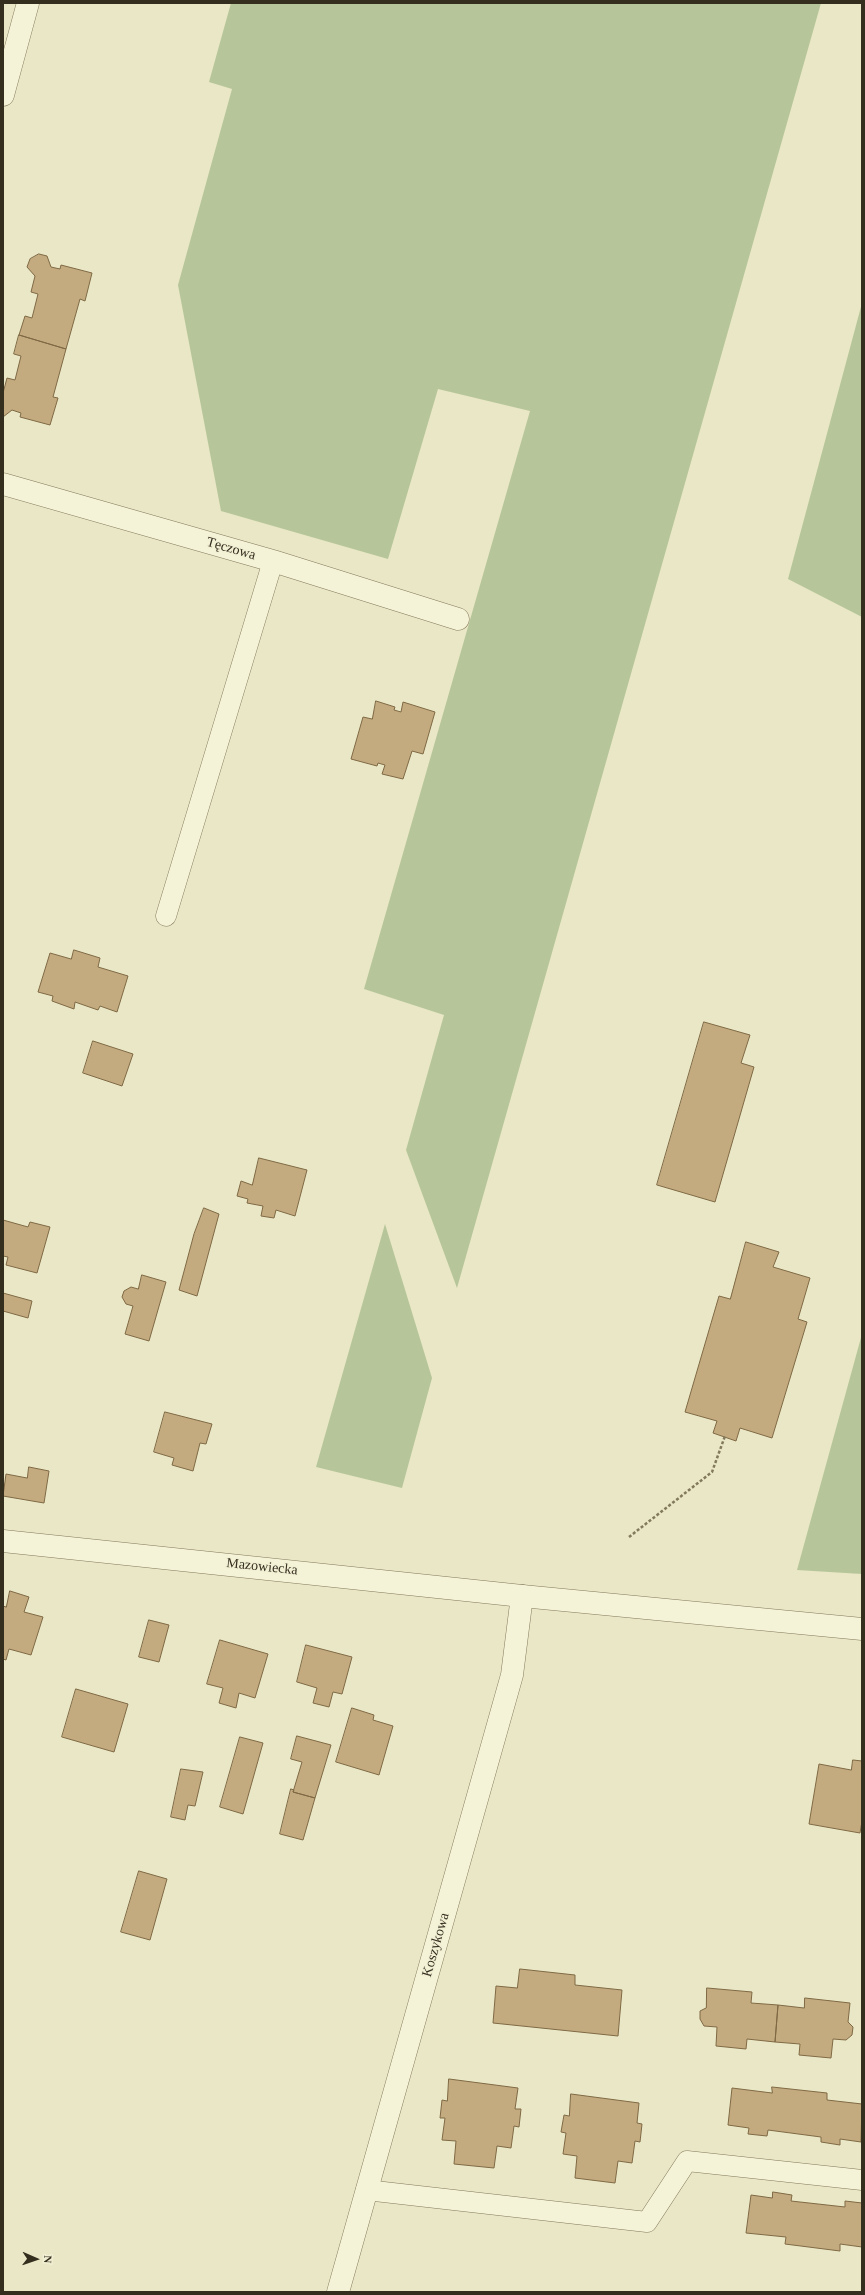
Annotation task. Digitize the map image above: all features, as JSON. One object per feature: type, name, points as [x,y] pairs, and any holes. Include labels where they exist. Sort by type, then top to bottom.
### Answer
[{"type":"street","points":[[5,81],[28,3]]},
{"type":"street","name":"Tęczowa","points":[[3,484],[273,561],[458,619]]},
{"type":"street","name":"Mazowiecka","points":[[3,1541],[522,1596],[862,1628]]},
{"type":"street","name":"Koszykowa","points":[[338,2292],[512,1675],[522,1596]]},
{"type":"lane","points":[[166,916],[273,561]]},
{"type":"lane","points":[[366,2190],[647,2222],[687,2161],[862,2180]]},
{"type":"path","points":[[629,1537],[712,1472],[725,1436]]},
{"type":"green space","points":[[231,3],[821,3],[457,1288],[406,1150],[444,1015],[364,989],[530,411],[438,389],[388,559],[221,511],[178,285],[232,89],[209,82]]},
{"type":"green space","points":[[862,303],[862,617],[788,579]]},
{"type":"green space","points":[[385,1224],[432,1378],[402,1488],[316,1467]]},
{"type":"green space","points":[[862,1334],[862,1574],[797,1570]]},
{"type":"building","points":[[39,254],[47,256],[51,267],[60,269],[61,265],[92,273],[85,301],[80,299],[66,349],[19,335],[25,316],[32,318],[38,294],[31,292],[35,276],[27,267],[30,259]]},
{"type":"building","points":[[19,335],[66,349],[53,397],[58,398],[50,425],[20,417],[21,413],[12,410],[3,417],[3,393],[7,378],[15,380],[21,356],[14,354]]},
{"type":"building","points":[[376,701],[395,707],[394,710],[401,712],[403,702],[435,712],[423,754],[412,751],[403,779],[382,774],[385,765],[378,763],[377,766],[351,759],[363,717],[372,719]]},
{"type":"building","points":[[74,950],[100,958],[98,967],[128,976],[117,1012],[100,1006],[98,1010],[75,1002],[74,1009],[52,1001],[53,996],[38,992],[50,953],[71,959]]},
{"type":"building","points":[[704,1022],[750,1035],[741,1063],[754,1067],[715,1202],[657,1185]]},
{"type":"building","points":[[93,1041],[133,1054],[122,1086],[83,1073]]},
{"type":"building","points":[[259,1158],[307,1170],[295,1216],[276,1210],[274,1218],[261,1216],[263,1206],[247,1203],[248,1199],[237,1196],[241,1181],[252,1185]]},
{"type":"building","points":[[204,1208],[219,1214],[197,1296],[179,1290],[194,1234]]},
{"type":"building","points":[[3,1220],[28,1227],[30,1222],[50,1227],[37,1273],[6,1265],[8,1257],[3,1256]]},
{"type":"building","points":[[746,1242],[779,1252],[773,1267],[810,1278],[798,1319],[807,1322],[772,1438],[740,1428],[736,1441],[713,1433],[717,1421],[685,1412],[719,1296],[730,1299]]},
{"type":"building","points":[[142,1275],[166,1282],[149,1341],[125,1334],[133,1306],[126,1304],[122,1297],[124,1291],[131,1287],[138,1289]]},
{"type":"building","points":[[3,1293],[32,1301],[28,1318],[3,1311]]},
{"type":"building","points":[[165,1412],[212,1424],[206,1444],[200,1443],[193,1471],[172,1465],[174,1458],[154,1452]]},
{"type":"building","points":[[29,1467],[49,1471],[44,1503],[3,1496],[6,1474],[27,1478]]},
{"type":"building","points":[[10,1591],[29,1597],[24,1612],[43,1617],[31,1655],[9,1649],[6,1660],[3,1659],[3,1606],[6,1607]]},
{"type":"building","points":[[149,1620],[169,1625],[159,1662],[139,1657]]},
{"type":"building","points":[[220,1640],[268,1654],[255,1698],[239,1693],[236,1708],[219,1703],[223,1688],[207,1684]]},
{"type":"building","points":[[306,1645],[352,1657],[342,1694],[333,1692],[329,1707],[313,1703],[317,1688],[297,1682]]},
{"type":"building","points":[[76,1689],[128,1704],[114,1752],[62,1737]]},
{"type":"building","points":[[352,1708],[374,1715],[373,1720],[393,1726],[379,1775],[336,1762]]},
{"type":"building","points":[[297,1736],[331,1745],[315,1798],[293,1792],[302,1762],[291,1759]]},
{"type":"building","points":[[240,1737],[263,1743],[243,1814],[220,1807]]},
{"type":"building","points":[[853,1760],[862,1761],[862,1821],[860,1833],[809,1824],[819,1764],[851,1770]]},
{"type":"building","points":[[181,1769],[203,1772],[195,1806],[188,1805],[185,1820],[171,1817]]},
{"type":"building","points":[[291,1789],[294,1790],[293,1792],[315,1798],[303,1840],[280,1834]]},
{"type":"building","points":[[139,1871],[167,1879],[150,1940],[121,1932]]},
{"type":"building","points":[[520,1969],[575,1975],[575,1985],[622,1990],[618,2036],[493,2023],[496,1986],[517,1988]]},
{"type":"building","points":[[707,1988],[752,1992],[751,2003],[778,2005],[775,2042],[747,2039],[746,2049],[716,2046],[717,2027],[704,2026],[700,2019],[700,2011],[706,2008]]},
{"type":"building","points":[[805,1998],[850,2003],[848,2022],[853,2027],[852,2035],[846,2040],[833,2039],[831,2058],[799,2055],[800,2044],[775,2042],[778,2005],[804,2008]]},
{"type":"building","points":[[449,2079],[518,2088],[515,2109],[521,2109],[519,2127],[514,2126],[511,2148],[497,2146],[494,2168],[454,2164],[456,2141],[442,2140],[445,2118],[440,2118],[442,2100],[447,2101]]},
{"type":"building","points":[[772,2087],[827,2093],[827,2100],[862,2104],[861,2142],[840,2139],[840,2145],[821,2142],[821,2137],[768,2130],[767,2136],[748,2134],[749,2128],[728,2125],[732,2088],[772,2093]]},
{"type":"building","points":[[571,2094],[639,2103],[637,2123],[642,2124],[640,2142],[635,2141],[632,2163],[618,2161],[615,2183],[575,2178],[577,2156],[563,2154],[566,2133],[561,2132],[564,2115],[569,2116]]},
{"type":"building","points":[[773,2192],[792,2195],[791,2201],[845,2207],[845,2201],[862,2203],[862,2247],[840,2244],[840,2251],[785,2244],[786,2237],[746,2233],[751,2195],[772,2198]]}]
